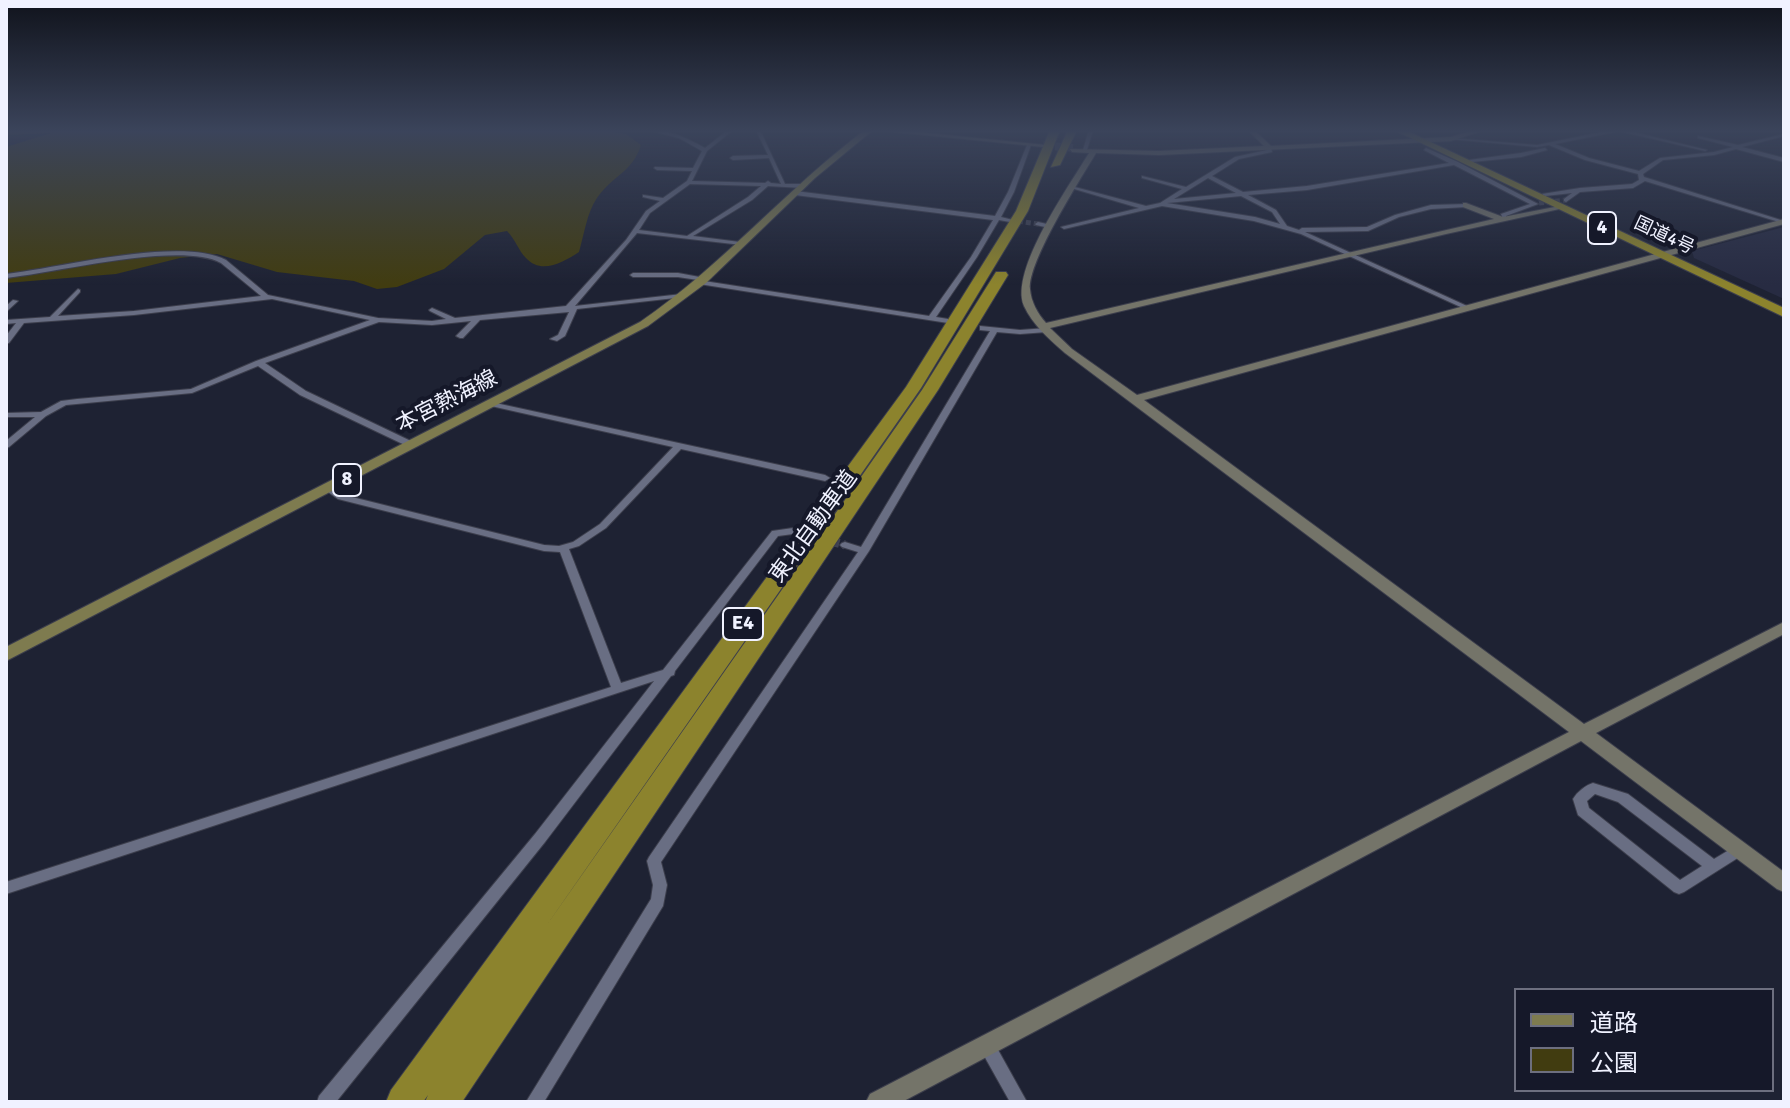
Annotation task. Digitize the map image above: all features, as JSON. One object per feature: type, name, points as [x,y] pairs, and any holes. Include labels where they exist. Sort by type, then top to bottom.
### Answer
[{"type":"highway","name":"東北自動車道","points":[[403,1102],[913,388],[1022,211],[1034,182]]},
{"type":"highway","name":"東北自動車道","points":[[442,1102],[930,390],[1007,265],[1035,213],[1041,182]]},
{"type":"highway","name":"国道4号","points":[[1508,182],[1539,200],[1784,306]]},
{"type":"highway","name":"国道4号","points":[[1513,182],[1784,313]]},
{"type":"main road","name":"本宮熱海線","points":[[6,655],[636,329],[701,280],[808,182]]},
{"type":"street","points":[[554,339],[561,336],[570,309],[648,212],[689,182],[783,183],[799,189],[1010,220]]},
{"type":"street","points":[[931,319],[970,264],[1018,182]]},
{"type":"street","points":[[1075,182],[1027,274],[1028,305],[1045,328],[1069,351],[1784,883]]},
{"type":"street","points":[[1161,182],[1184,188]]},
{"type":"street","points":[[1165,203],[1197,182]]},
{"type":"street","points":[[1220,182],[1274,211],[1285,228]]},
{"type":"street","points":[[1064,227],[1165,203],[1247,195],[1331,182]]},
{"type":"street","points":[[1498,182],[1539,200]]},
{"type":"street","points":[[1503,219],[1503,215],[1539,200],[1580,190],[1633,186],[1636,182]]},
{"type":"street","points":[[1659,182],[1782,221]]},
{"type":"street","points":[[690,236],[715,217],[741,205],[768,183]]},
{"type":"street","points":[[1073,187],[1147,208]]},
{"type":"street","points":[[983,328],[1045,328],[1563,204],[1580,190]]},
{"type":"street","points":[[645,196],[663,200]]},
{"type":"street","points":[[1165,203],[1255,219],[1296,231],[1465,307]]},
{"type":"street","points":[[1296,231],[1368,229],[1397,216],[1431,207],[1466,205],[1503,219]]},
{"type":"street","points":[[1135,399],[1782,221]]},
{"type":"street","points":[[635,231],[740,244]]},
{"type":"street","points":[[6,276],[195,254],[221,260],[266,297]]},
{"type":"street","points":[[633,275],[678,275],[945,321]]},
{"type":"street","points":[[53,317],[78,291]]},
{"type":"street","points":[[6,322],[134,313],[266,297],[378,320],[455,321],[682,296]]},
{"type":"street","points":[[6,310],[15,301]]},
{"type":"street","points":[[432,310],[455,321]]},
{"type":"street","points":[[460,336],[477,319]]},
{"type":"street","points":[[6,341],[23,320]]},
{"type":"street","points":[[6,445],[43,414],[64,403],[197,390],[259,363],[378,320]]},
{"type":"street","points":[[534,1102],[658,901],[660,885],[654,861],[864,551],[908,482],[994,330]]},
{"type":"street","points":[[259,363],[303,393],[412,445]]},
{"type":"street","points":[[491,404],[825,478]]},
{"type":"street","points":[[6,415],[43,414]]},
{"type":"street","points":[[329,489],[341,497],[522,544],[564,548],[589,538],[603,526],[679,446]]},
{"type":"street","points":[[325,1102],[540,838],[775,533],[793,531]]},
{"type":"street","points":[[845,545],[864,551]]},
{"type":"street","points":[[564,548],[617,687]]},
{"type":"street","points":[[878,1102],[1784,627]]},
{"type":"street","points":[[6,888],[670,672]]},
{"type":"street","points":[[1713,866],[1623,798],[1593,788],[1580,799],[1583,811],[1679,888],[1739,850]]},
{"type":"street","points":[[986,1045],[1019,1102]]},
{"type":"shaded area","points":[[1784,227],[1784,299],[1694,258],[1692,251]]},
{"type":"green space","points":[[6,182],[612,182],[594,204],[579,252],[552,265],[532,263],[507,231],[485,235],[444,269],[397,287],[377,289],[354,281],[277,272],[217,254],[180,258],[116,274],[6,283]]},
{"type":"tunnel","points":[[1539,203],[1566,200]]},
{"type":"tunnel","points":[[1010,220],[1038,224]]},
{"type":"tunnel","points":[[793,531],[845,545]]}]
